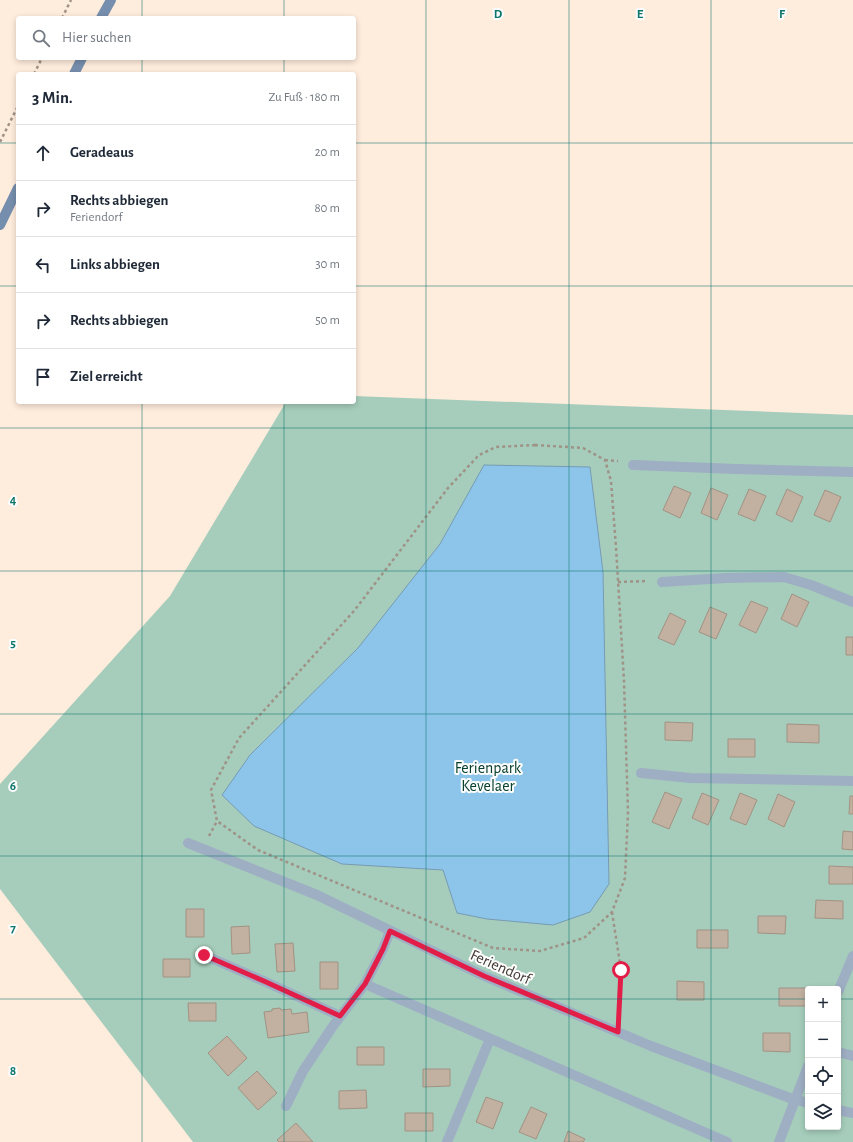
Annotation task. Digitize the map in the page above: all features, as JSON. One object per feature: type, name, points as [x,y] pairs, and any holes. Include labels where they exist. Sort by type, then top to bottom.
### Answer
[{"type":"main road","points":[[102,16],[111,0]]},
{"type":"main road","points":[[75,72],[81,60]]},
{"type":"main road","points":[[0,225],[16,192]]},
{"type":"lane","points":[[633,464],[736,470],[853,472]]},
{"type":"lane","points":[[662,582],[726,578],[784,577],[811,585],[853,602]]},
{"type":"lane","points":[[641,773],[690,778],[853,781]]},
{"type":"lane","name":"Feriendorf","points":[[188,843],[317,895],[484,976],[651,1046],[795,1100],[805,1102]]},
{"type":"lane","points":[[286,1106],[303,1071],[340,1016],[365,984],[383,949],[390,931]]},
{"type":"lane","points":[[204,955],[340,1016]]},
{"type":"lane","points":[[840,986],[853,956]]},
{"type":"lane","points":[[365,984],[726,1142]]},
{"type":"lane","points":[[447,1142],[490,1039]]},
{"type":"lane","points":[[841,1053],[853,1056]]},
{"type":"lane","points":[[779,1142],[805,1074]]},
{"type":"lane","points":[[841,1111],[853,1113]]},
{"type":"path","points":[[63,16],[71,0]]},
{"type":"path","points":[[35,72],[41,60]]},
{"type":"path","points":[[0,142],[16,110]]},
{"type":"path","points":[[534,445],[583,448],[605,460],[611,481],[618,582],[624,681],[628,812],[625,878],[612,912],[584,938],[540,951],[493,948],[258,850],[217,821],[211,790],[239,738],[354,611],[448,488],[479,455],[496,447],[534,445]]},
{"type":"path","points":[[618,582],[662,582]]},
{"type":"path","points":[[612,912],[621,970],[618,1032]]},
{"type":"green space","name":"Ferienpark Kevelaer","points":[[356,396],[853,415],[853,1142],[193,1142],[0,889],[0,784],[170,596],[285,404],[356,404]]},
{"type":"water","points":[[484,465],[590,467],[603,572],[609,884],[590,912],[553,925],[487,919],[457,913],[443,870],[342,864],[254,826],[222,795],[250,755],[358,648],[440,544]]},
{"type":"building","points":[[674,486],[691,493],[680,518],[663,510]]},
{"type":"building","points":[[711,488],[728,495],[717,520],[701,513]]},
{"type":"building","points":[[749,489],[766,496],[755,521],[738,514]]},
{"type":"building","points":[[787,489],[803,497],[792,522],[776,514]]},
{"type":"building","points":[[825,490],[841,497],[830,522],[814,515]]},
{"type":"building","points":[[792,594],[809,602],[797,627],[781,619]]},
{"type":"building","points":[[751,601],[768,608],[756,633],[739,625]]},
{"type":"building","points":[[710,607],[727,614],[716,639],[699,632]]},
{"type":"building","points":[[670,613],[686,621],[674,645],[658,638]]},
{"type":"building","points":[[846,637],[853,637],[853,655],[846,655]]},
{"type":"building","points":[[665,722],[693,723],[692,741],[665,740]]},
{"type":"building","points":[[787,724],[819,725],[819,743],[787,742]]},
{"type":"building","points":[[728,739],[755,739],[755,757],[728,757]]},
{"type":"building","points":[[665,792],[682,799],[669,829],[652,822]]},
{"type":"building","points":[[702,793],[719,800],[708,825],[692,818]]},
{"type":"building","points":[[740,793],[757,800],[746,825],[730,819]]},
{"type":"building","points":[[778,794],[795,802],[784,827],[768,819]]},
{"type":"building","points":[[850,796],[853,796],[853,814],[849,814]]},
{"type":"building","points":[[843,831],[853,832],[853,850],[842,849]]},
{"type":"building","points":[[829,866],[853,867],[853,884],[829,884]]},
{"type":"building","points":[[816,900],[843,901],[843,919],[815,918]]},
{"type":"building","points":[[186,909],[204,909],[204,937],[186,937]]},
{"type":"building","points":[[758,916],[786,916],[785,934],[758,933]]},
{"type":"building","points":[[249,926],[250,953],[232,954],[231,927]]},
{"type":"building","points":[[697,930],[728,930],[728,948],[697,948]]},
{"type":"building","points":[[293,943],[295,971],[277,972],[275,944]]},
{"type":"building","points":[[163,959],[190,959],[190,977],[163,977]]},
{"type":"building","points":[[320,962],[338,962],[338,989],[320,989]]},
{"type":"building","points":[[677,981],[704,982],[704,1000],[677,1000]]},
{"type":"building","points":[[779,988],[805,988],[805,1006],[779,1006]]},
{"type":"building","points":[[188,1003],[216,1003],[216,1021],[189,1021]]},
{"type":"building","points":[[280,1008],[281,1010],[291,1009],[292,1014],[307,1012],[309,1032],[268,1038],[264,1012]]},
{"type":"building","points":[[763,1033],[790,1033],[790,1052],[763,1051]]},
{"type":"building","points":[[227,1036],[247,1058],[228,1076],[208,1053]]},
{"type":"building","points":[[357,1047],[384,1047],[384,1065],[357,1065]]},
{"type":"building","points":[[423,1069],[450,1069],[450,1086],[423,1087]]},
{"type":"building","points":[[257,1071],[277,1093],[258,1110],[238,1088]]},
{"type":"building","points":[[366,1090],[367,1108],[339,1109],[339,1091]]},
{"type":"building","points":[[486,1097],[503,1103],[493,1129],[476,1122]]},
{"type":"building","points":[[531,1107],[547,1114],[536,1139],[519,1132]]},
{"type":"building","points":[[405,1113],[433,1113],[433,1131],[405,1131]]},
{"type":"building","points":[[296,1123],[313,1142],[279,1142],[277,1140]]},
{"type":"building","points":[[568,1131],[585,1139],[583,1142],[564,1142]]},
{"type":"route","points":[[204,955],[340,1016],[365,984],[383,949],[390,931],[484,976],[618,1032],[621,970]]}]
